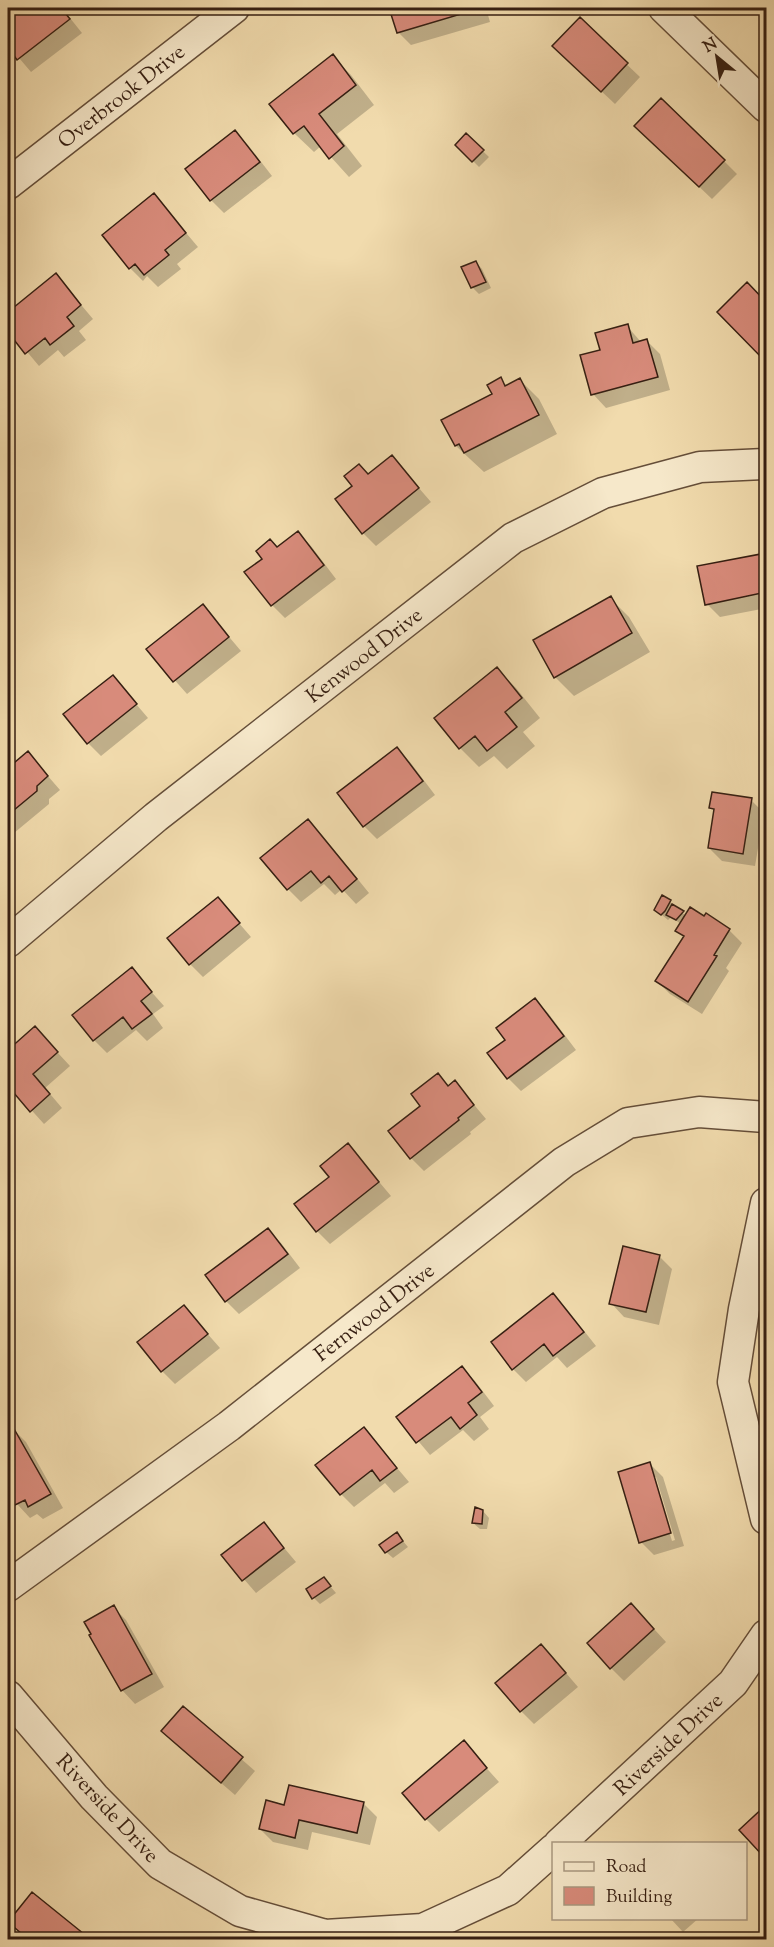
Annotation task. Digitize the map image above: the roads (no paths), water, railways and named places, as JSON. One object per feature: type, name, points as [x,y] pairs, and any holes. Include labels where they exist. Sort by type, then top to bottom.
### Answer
[{"type":"street","name":"Overbrook Drive","points":[[8,184],[234,8]]},
{"type":"street","points":[[664,8],[766,107]]},
{"type":"street","name":"Kenwood Drive","points":[[8,942],[156,817],[513,538],[603,493],[700,467],[766,464]]},
{"type":"street","name":"Fernwood Drive","points":[[8,1586],[229,1426],[564,1162],[628,1123],[699,1112],[766,1117]]},
{"type":"street","points":[[766,1203],[744,1309],[733,1382],[766,1519]]},
{"type":"street","name":"Riverside Drive","points":[[561,1842],[733,1683],[766,1635]]},
{"type":"street","name":"Riverside Drive","points":[[8,1696],[94,1797],[160,1864],[240,1911],[324,1935],[423,1929],[507,1890],[552,1851]]}]
